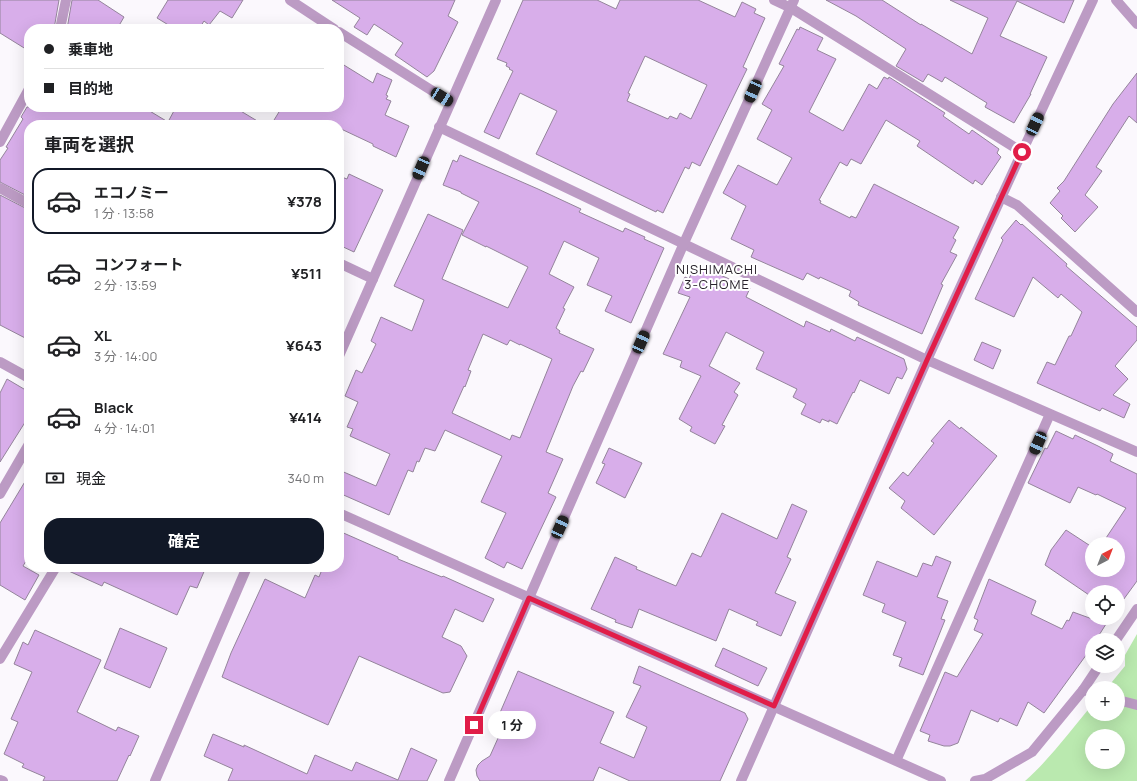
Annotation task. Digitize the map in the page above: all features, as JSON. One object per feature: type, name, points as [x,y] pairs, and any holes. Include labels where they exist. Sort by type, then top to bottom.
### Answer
[{"type":"street","points":[[61,24],[66,0]]},
{"type":"street","points":[[290,0],[326,24]]},
{"type":"street","points":[[344,345],[496,0]]},
{"type":"street","points":[[774,0],[793,4],[1022,152]]},
{"type":"street","points":[[741,781],[927,360],[1093,0]]},
{"type":"street","points":[[1116,0],[1137,24]]},
{"type":"street","points":[[449,781],[684,243],[793,4]]},
{"type":"street","points":[[344,35],[450,102]]},
{"type":"street","points":[[0,142],[24,98]]},
{"type":"street","points":[[439,127],[927,360],[1137,452]]},
{"type":"street","points":[[0,188],[24,201]]},
{"type":"street","points":[[1001,197],[1017,204],[1137,312]]},
{"type":"street","points":[[344,265],[373,279]]},
{"type":"street","points":[[0,362],[24,375]]},
{"type":"street","points":[[896,761],[1050,414]]},
{"type":"street","points":[[0,494],[24,453]]},
{"type":"street","points":[[344,515],[941,781]]},
{"type":"street","points":[[0,659],[53,572]]},
{"type":"street","points":[[155,781],[245,572]]},
{"type":"street","points":[[1121,633],[1137,609]]},
{"type":"street","points":[[975,781],[985,780],[1032,752],[1085,694]]},
{"type":"street","points":[[1125,702],[1137,705]]},
{"type":"green space","points":[[1137,634],[1137,781],[1025,781],[1051,754],[1085,713],[1085,721],[1125,721],[1125,681],[1113,681],[1119,673],[1125,673],[1125,655]]},
{"type":"building","points":[[0,0],[59,0],[55,24],[24,24],[24,48],[0,33]]},
{"type":"building","points":[[72,0],[98,0],[124,17],[120,24],[68,24]]},
{"type":"building","points":[[168,0],[243,0],[232,18],[220,11],[210,24],[204,21],[202,24],[167,24],[157,18]]},
{"type":"building","points":[[332,0],[455,0],[448,16],[458,22],[434,71],[427,77],[395,55],[403,43],[374,24],[367,35],[354,27],[360,18]]},
{"type":"building","points":[[523,0],[597,0],[616,9],[620,0],[698,0],[735,17],[742,2],[756,9],[754,13],[765,18],[743,67],[747,69],[700,166],[692,162],[689,169],[685,167],[663,213],[657,210],[656,212],[536,154],[557,111],[520,93],[499,139],[484,132],[513,71],[506,66],[507,63],[497,59]],"holes":[[[645,56],[707,85],[691,119],[680,113],[677,119],[670,116],[668,119],[627,101],[630,94],[628,93]]]},
{"type":"building","points":[[826,0],[882,0],[921,25],[972,54],[988,18],[950,0],[1074,0],[1064,23],[1017,1],[1000,36],[1047,57],[1031,94],[1014,123],[985,107],[987,103],[945,77],[942,82],[928,74],[923,82],[896,66],[906,49],[856,16]]},
{"type":"building","points":[[800,27],[823,38],[817,50],[836,59],[809,112],[843,131],[869,84],[877,89],[884,77],[888,79],[889,77],[945,113],[943,116],[969,134],[972,130],[999,149],[997,153],[1001,157],[982,185],[975,180],[973,184],[917,146],[920,141],[886,120],[861,164],[851,159],[847,166],[840,162],[819,200],[821,201],[820,203],[850,218],[851,216],[856,218],[874,184],[959,227],[953,238],[956,240],[950,252],[957,255],[941,284],[943,285],[922,334],[858,305],[859,302],[849,296],[851,291],[820,277],[819,279],[807,273],[803,280],[751,257],[754,250],[731,239],[746,206],[723,193],[738,165],[777,185],[792,158],[757,139],[772,110],[762,104],[784,66],[779,64],[797,29],[799,30]]},
{"type":"building","points":[[344,65],[373,83],[377,73],[392,80],[386,95],[388,96],[386,99],[391,101],[385,115],[409,126],[396,157],[344,130],[344,120],[274,120],[279,112],[344,112]]},
{"type":"building","points":[[1137,73],[1137,123],[1129,116],[1096,167],[1102,171],[1085,195],[1098,207],[1075,232],[1061,218],[1063,216],[1050,203],[1060,191],[1057,188],[1064,181],[1113,104]]},
{"type":"building","points":[[24,112],[151,112],[165,120],[24,120],[24,194],[0,182],[0,160],[23,119],[21,117]]},
{"type":"building","points":[[173,112],[242,112],[256,120],[169,120]]},
{"type":"building","points":[[460,155],[581,209],[579,212],[623,232],[625,228],[664,248],[631,323],[605,311],[612,296],[587,285],[599,258],[564,241],[549,274],[574,287],[563,308],[565,309],[556,328],[560,331],[559,333],[594,349],[583,372],[581,371],[573,386],[546,452],[563,459],[548,493],[556,497],[522,569],[507,562],[504,568],[485,558],[506,513],[481,502],[502,456],[445,430],[435,451],[425,448],[419,462],[417,461],[413,472],[408,470],[389,515],[344,495],[344,472],[376,486],[390,454],[350,436],[353,429],[347,427],[358,402],[345,396],[356,370],[362,373],[376,344],[371,341],[381,317],[412,331],[424,300],[394,286],[428,214],[463,230],[442,279],[508,308],[528,267],[462,235],[479,202],[461,192],[443,185],[453,160],[457,162]],"holes":[[[483,334],[507,345],[510,340],[552,359],[520,438],[512,435],[510,440],[452,413],[464,386],[465,387],[471,371],[468,370]]]},
{"type":"building","points":[[349,174],[383,190],[354,252],[344,247],[344,178],[347,179]]},
{"type":"building","points":[[0,195],[24,207],[24,337],[0,325]]},
{"type":"building","points":[[1016,220],[1067,264],[1066,266],[1137,327],[1137,340],[1115,366],[1128,379],[1113,395],[1130,404],[1124,418],[1102,408],[1100,411],[1037,383],[1047,362],[1055,365],[1082,312],[1061,294],[1058,298],[1033,277],[1014,317],[975,299],[1003,240],[1001,238]]},
{"type":"building","points":[[695,264],[750,288],[746,297],[804,327],[806,321],[830,332],[831,329],[855,341],[857,337],[904,359],[907,369],[902,379],[897,377],[889,394],[860,380],[837,424],[829,420],[829,422],[822,419],[820,423],[801,414],[806,404],[793,397],[797,389],[756,369],[764,352],[726,332],[709,366],[740,383],[734,392],[738,395],[722,425],[725,426],[715,444],[690,431],[692,427],[679,419],[701,376],[680,367],[682,361],[663,354],[690,297],[678,293],[685,277],[689,279]]},
{"type":"building","points":[[982,342],[1001,350],[993,369],[974,360]]},
{"type":"building","points":[[7,379],[24,389],[24,424],[0,462],[0,393]]},
{"type":"building","points":[[949,420],[960,429],[961,427],[997,456],[934,535],[901,508],[905,501],[889,488],[903,472],[908,476],[934,443],[931,441]]},
{"type":"building","points":[[1056,431],[1073,439],[1075,435],[1113,454],[1110,461],[1137,474],[1137,581],[1125,597],[1125,585],[1085,585],[1085,592],[1045,565],[1051,550],[1066,530],[1085,542],[1085,577],[1125,577],[1125,537],[1107,537],[1126,508],[1097,494],[1096,495],[1078,487],[1070,503],[1028,483],[1045,448],[1047,449]]},
{"type":"building","points":[[609,448],[642,463],[625,498],[596,483],[605,464],[602,463]]},
{"type":"building","points":[[24,483],[23,566],[24,572],[34,572],[39,575],[25,600],[0,585],[0,523]]},
{"type":"building","points":[[792,504],[807,511],[787,557],[791,559],[775,593],[796,602],[781,636],[756,625],[758,622],[729,609],[716,641],[639,609],[632,628],[615,622],[616,620],[591,609],[615,557],[637,567],[636,569],[676,586],[692,553],[701,557],[722,513],[777,539]]},
{"type":"building","points":[[344,533],[398,557],[398,559],[442,577],[443,576],[494,599],[483,622],[455,609],[442,637],[461,646],[467,656],[450,692],[443,693],[359,656],[328,725],[222,677],[231,653],[265,579],[305,598],[315,575],[319,577],[321,572],[344,572]]},
{"type":"building","points":[[936,556],[951,562],[937,597],[948,601],[941,619],[945,620],[923,675],[899,666],[902,658],[893,655],[906,622],[882,612],[885,604],[863,595],[877,561],[917,577],[923,563],[932,566]]},
{"type":"building","points":[[71,572],[204,572],[197,588],[190,586],[177,615],[104,582],[102,586]]},
{"type":"building","points":[[989,579],[1036,601],[1031,614],[1062,629],[1067,620],[1069,621],[1073,612],[1085,616],[1085,625],[1105,625],[1100,633],[1085,633],[1085,657],[1044,713],[1028,702],[1017,726],[1000,718],[998,722],[971,710],[958,743],[950,746],[944,746],[928,741],[930,735],[920,731],[945,672],[957,677],[983,634],[974,630],[978,620],[974,618]]},
{"type":"building","points":[[120,628],[167,648],[150,688],[104,668]]},
{"type":"building","points":[[35,630],[101,660],[77,712],[116,731],[118,727],[139,736],[117,781],[43,781],[45,777],[22,767],[24,764],[4,754],[18,722],[11,719],[32,672],[14,664],[23,642],[28,645]]},
{"type":"building","points":[[723,648],[767,668],[758,686],[715,666]]},
{"type":"building","points":[[639,666],[745,713],[748,719],[720,781],[630,781],[599,767],[593,781],[480,781],[476,770],[482,761],[490,756],[507,718],[499,715],[518,671],[614,712],[600,743],[634,758],[647,727],[626,717],[641,686],[633,683]]},
{"type":"building","points":[[213,734],[244,747],[244,745],[307,774],[315,755],[352,771],[356,762],[398,780],[411,748],[437,760],[427,781],[228,781],[233,769],[204,756]]},
{"type":"district","name":"NISHIMACHI 3-CHOME","points":[[717,276]]},
{"type":"route","points":[[474,725],[529,598],[774,706],[927,360],[1022,152]]}]
